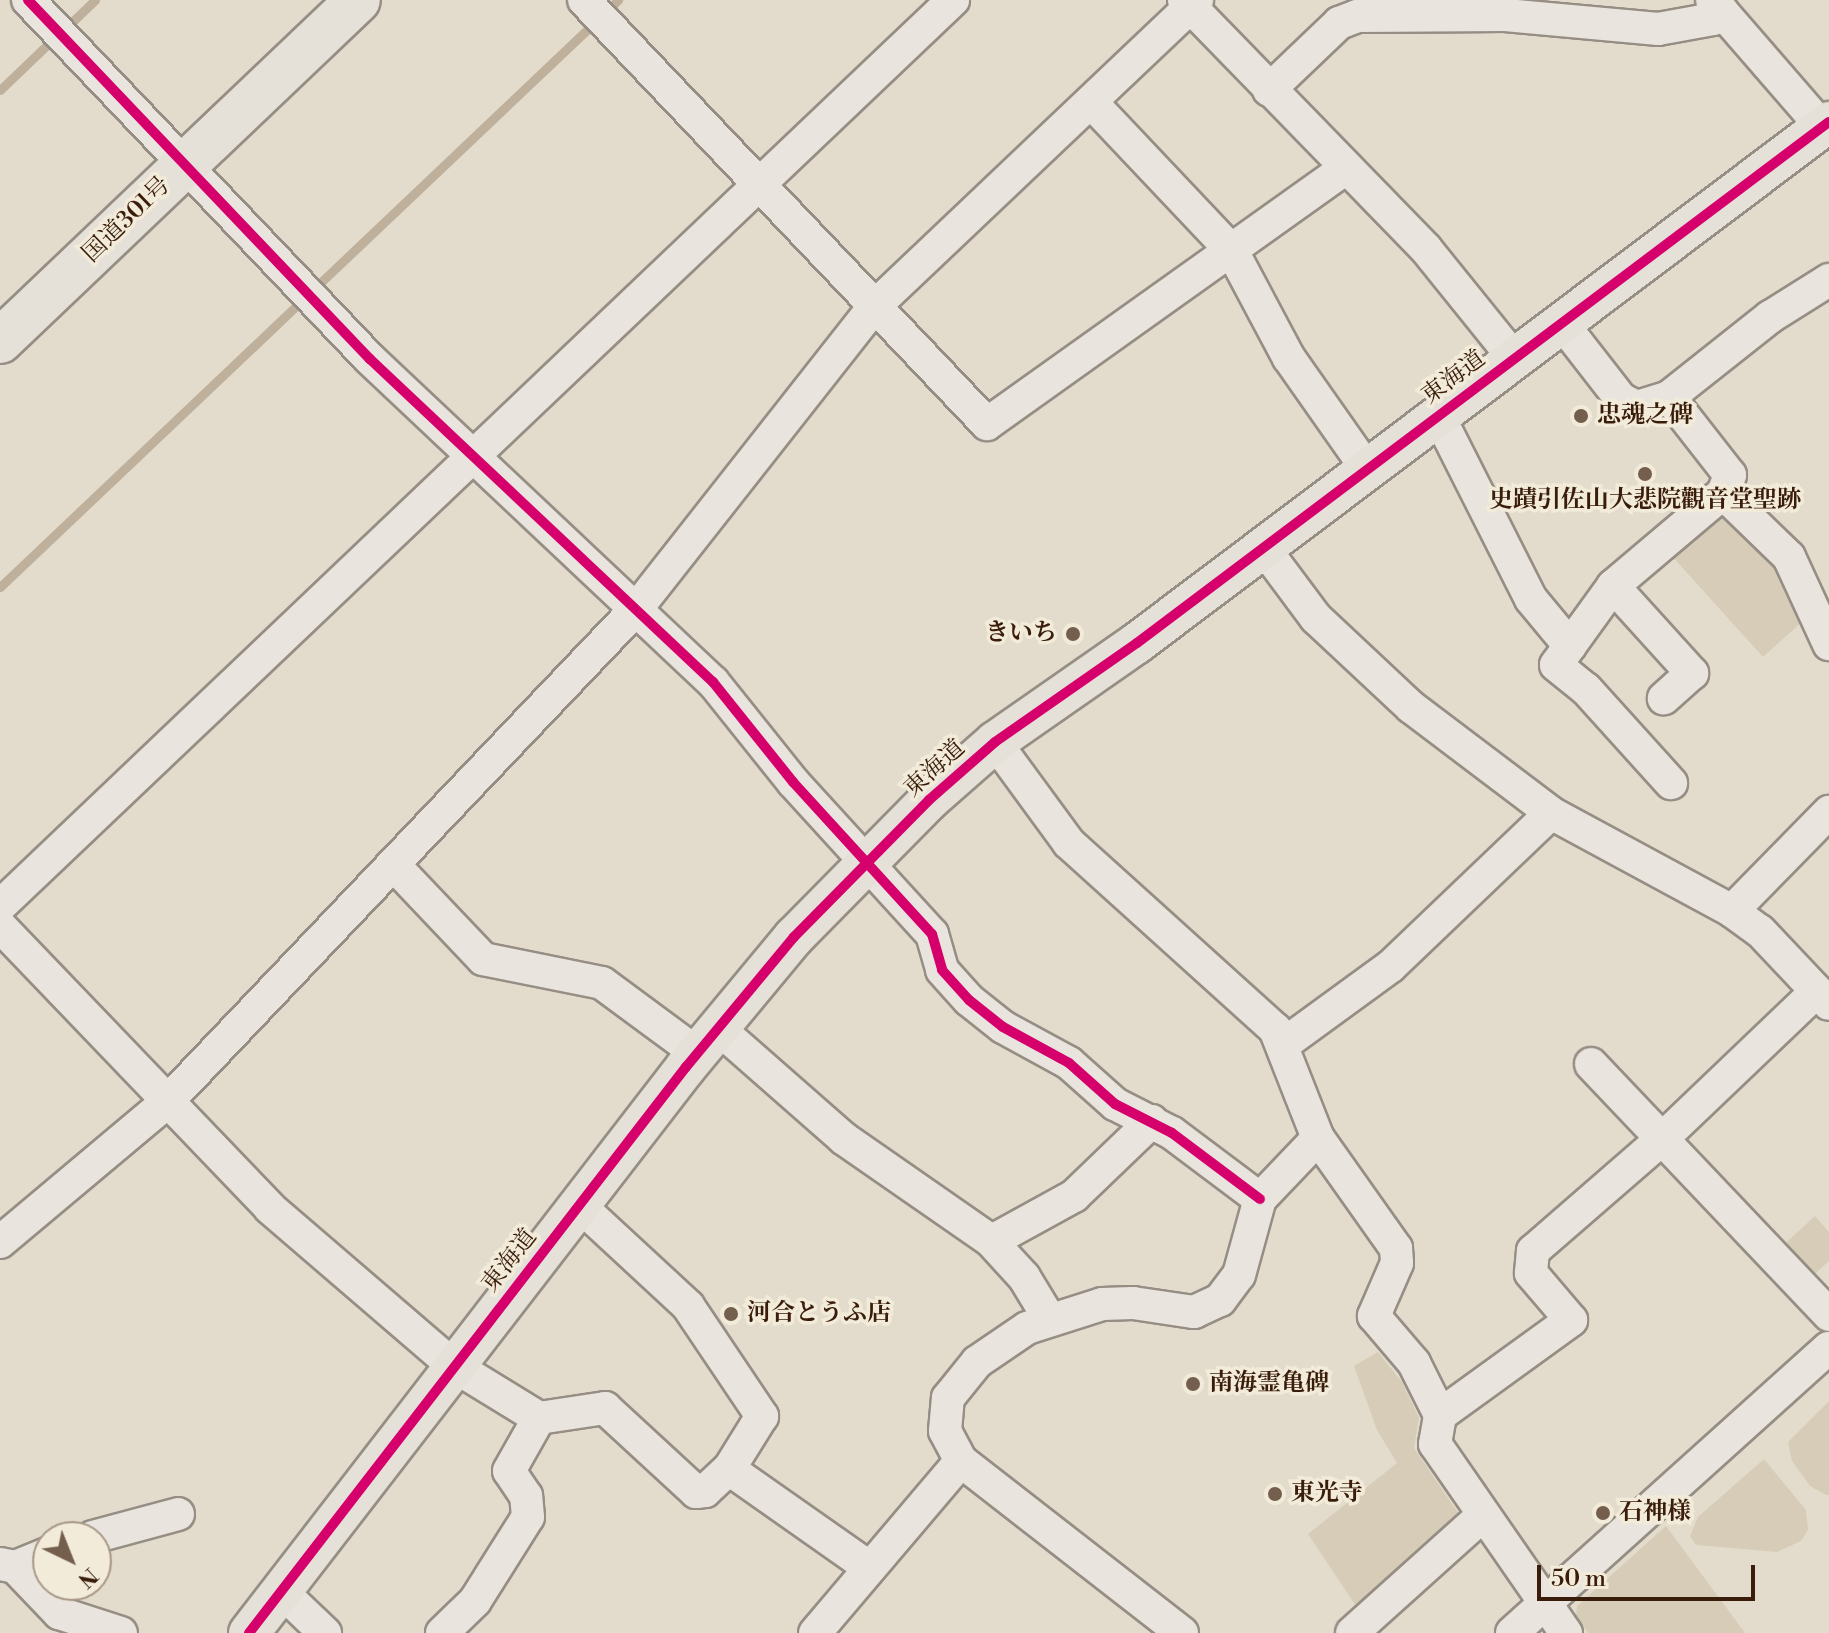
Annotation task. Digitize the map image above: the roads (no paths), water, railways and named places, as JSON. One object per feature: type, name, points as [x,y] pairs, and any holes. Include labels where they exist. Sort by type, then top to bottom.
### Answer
[{"type":"highway","name":"国道301号","points":[[0,341],[358,0]]},
{"type":"main road","name":"東海道","points":[[249,1633],[707,1041],[866,861],[995,742],[1263,547],[1825,124]]},
{"type":"street","points":[[28,0],[370,359],[713,682],[793,782],[932,934],[942,970],[969,1000],[1003,1027],[1069,1063],[1115,1104],[1152,1121],[1260,1199]]},
{"type":"street","points":[[584,0],[987,424],[1345,169]]},
{"type":"street","points":[[0,906],[953,0]]},
{"type":"street","points":[[0,1242],[167,1102],[637,608],[875,306],[1091,102],[1191,2],[1269,90],[1426,249],[1514,358]]},
{"type":"street","points":[[1269,90],[1339,23],[1357,16],[1505,15],[1658,29],[1704,22],[1717,6],[1825,124]]},
{"type":"street","points":[[1091,102],[1232,251],[1289,358],[1367,469]]},
{"type":"street","points":[[1561,322],[1628,404],[1637,407],[1669,397],[1770,317],[1829,280]]},
{"type":"street","points":[[1669,397],[1730,475],[1723,493],[1613,586],[1556,665],[1586,689],[1671,783]]},
{"type":"street","points":[[1438,415],[1531,599],[1570,646]]},
{"type":"street","points":[[1723,493],[1789,557],[1829,644]]},
{"type":"street","points":[[1263,547],[1316,618],[1411,707],[1551,813],[1732,911],[1760,931],[1823,997],[1533,1251],[1531,1273],[1571,1320],[1440,1415]]},
{"type":"street","points":[[1613,586],[1692,673],[1664,698]]},
{"type":"street","points":[[995,742],[1069,843],[1252,1003],[1284,1044],[1318,1138],[1396,1248],[1397,1263],[1374,1316],[1414,1363],[1440,1415],[1435,1444],[1566,1633]]},
{"type":"street","points":[[1732,911],[1829,812]]},
{"type":"street","points":[[1284,1044],[1391,966],[1551,813]]},
{"type":"street","points":[[393,864],[483,959],[602,983],[707,1041],[992,1241],[1045,1306],[1050,1320]]},
{"type":"street","points":[[0,926],[167,1102],[301,1237],[454,1366],[539,1418],[605,1408],[696,1492],[705,1491],[729,1469],[762,1416],[688,1306],[579,1205]]},
{"type":"street","points":[[1591,1064],[1829,1315]]},
{"type":"street","points":[[992,1241],[1074,1196],[1152,1121]]},
{"type":"street","points":[[1182,1633],[1145,1624],[961,1461],[945,1431],[948,1398],[1000,1343],[1050,1320],[1102,1304],[1133,1303],[1194,1312],[1207,1309],[1239,1275],[1260,1199],[1318,1138]]},
{"type":"street","points":[[1512,1633],[1829,1348]]},
{"type":"street","points":[[442,1633],[475,1601],[528,1517],[526,1496],[509,1471],[539,1418]]},
{"type":"street","points":[[815,1633],[961,1461]]},
{"type":"street","points":[[729,1469],[870,1568]]},
{"type":"street","points":[[112,1532],[178,1514]]},
{"type":"street","points":[[1352,1633],[1483,1515]]},
{"type":"street","points":[[7,1566],[32,1559]]},
{"type":"street","points":[[7,1566],[59,1613],[121,1633]]},
{"type":"street","points":[[281,1591],[325,1633]]},
{"type":"waterway","points":[[70,24],[95,0]]},
{"type":"waterway","points":[[607,11],[618,0]]},
{"type":"waterway","points":[[319,284],[594,23]]},
{"type":"waterway","points":[[0,90],[50,42]]},
{"type":"waterway","points":[[0,587],[297,305]]},
{"type":"place","name":"忠魂之碑","points":[[1581,416]]},
{"type":"place","name":"史蹟引佐山大悲院觀音堂聖跡","points":[[1645,474]]},
{"type":"place","name":"きいち","points":[[1073,634]]},
{"type":"place","name":"河合とうふ店","points":[[731,1314]]},
{"type":"place","name":"南海霊亀碑","points":[[1193,1384]]},
{"type":"place","name":"東光寺","points":[[1275,1494]]},
{"type":"place","name":"石神様","points":[[1603,1513]]}]
